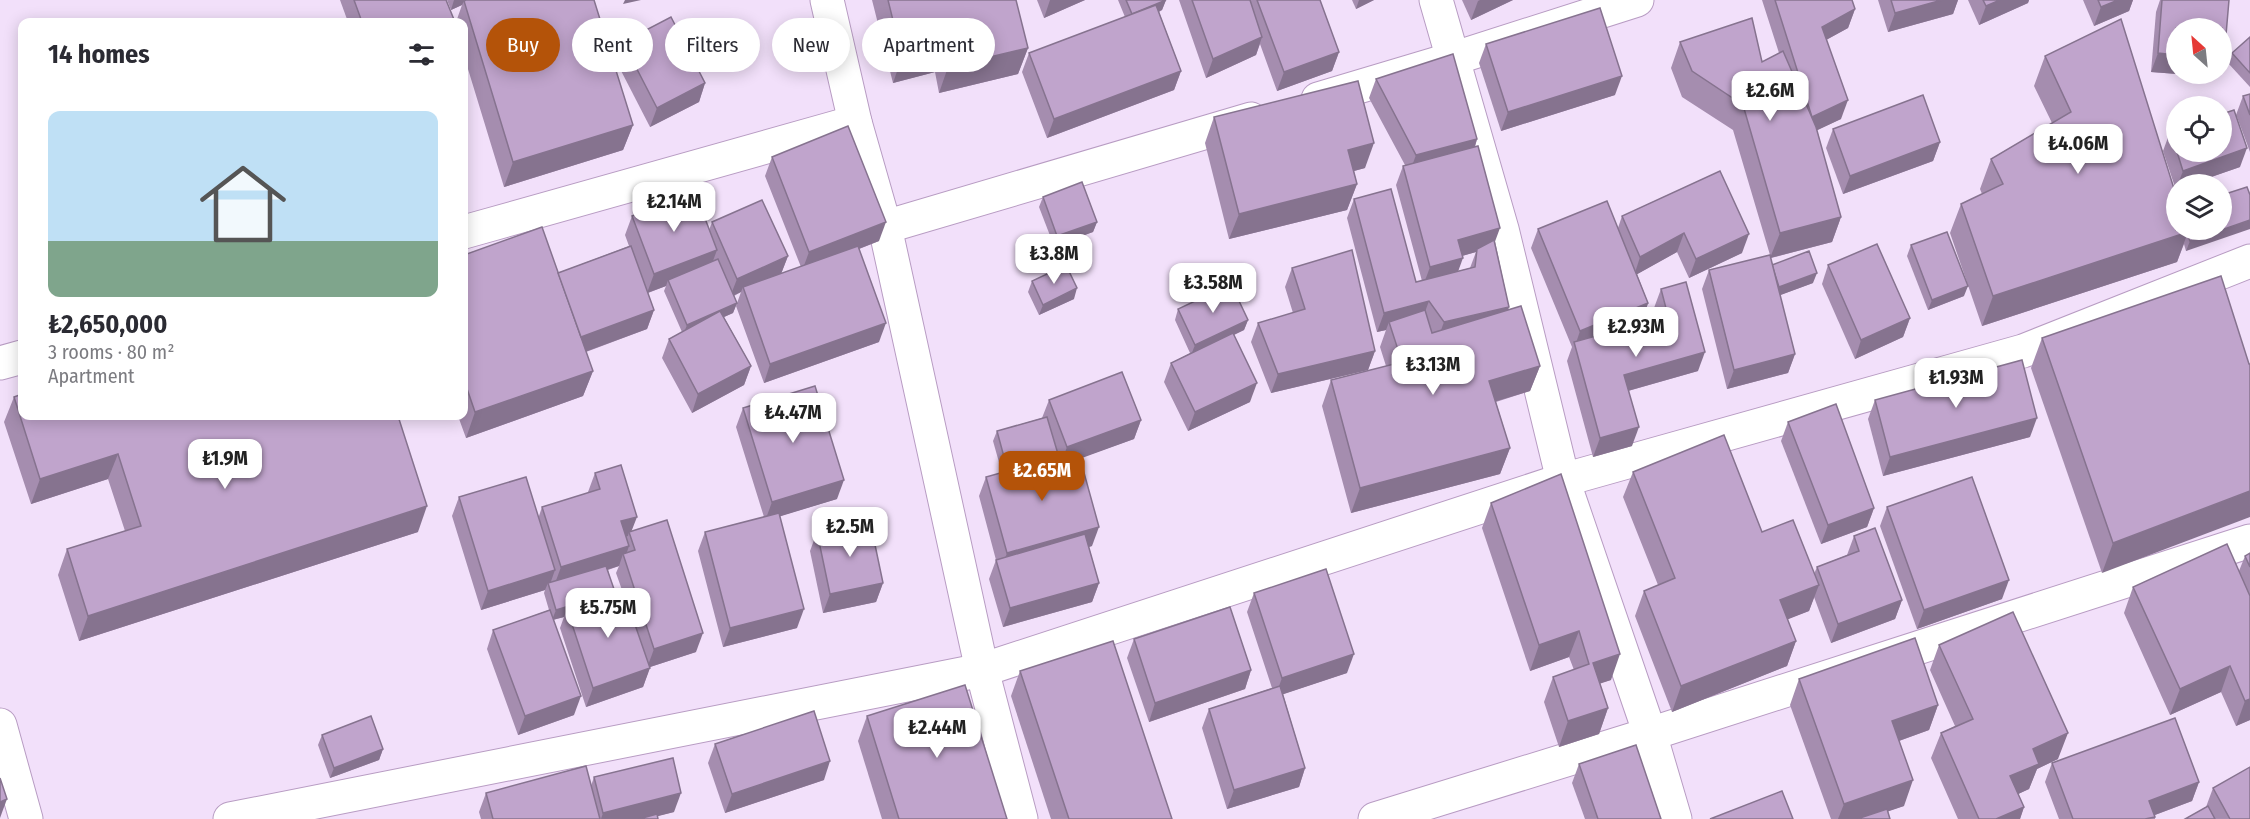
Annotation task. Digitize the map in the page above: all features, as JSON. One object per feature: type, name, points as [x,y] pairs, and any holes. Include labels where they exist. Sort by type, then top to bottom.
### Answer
[{"type":"street","points":[[827,0],[855,122],[885,227],[982,670],[1021,819]]},
{"type":"street","points":[[1436,0],[1502,229],[1563,480],[1650,734],[1675,819]]},
{"type":"street","points":[[885,227],[1452,59],[1636,0]]},
{"type":"street","points":[[468,231],[855,122]]},
{"type":"street","points":[[230,819],[982,670],[1563,480],[2023,351],[2250,261]]},
{"type":"street","points":[[0,363],[18,358]]},
{"type":"street","points":[[1375,819],[1650,734],[2250,541]]},
{"type":"street","points":[[0,725],[26,819]]},
{"type":"building","points":[[354,0],[446,0],[453,18],[361,18]]},
{"type":"building","points":[[594,0],[600,18],[572,18],[572,72],[616,72],[633,125],[513,162],[464,1]]},
{"type":"building","points":[[888,0],[1016,0],[1028,48],[995,56],[995,18],[892,18]]},
{"type":"building","points":[[1126,0],[1166,0],[1132,14]]},
{"type":"building","points":[[1192,0],[1250,0],[1262,37],[1213,59]]},
{"type":"building","points":[[1257,0],[1320,0],[1339,52],[1284,72]]},
{"type":"building","points":[[1775,0],[1852,0],[1855,9],[1822,27],[1848,100],[1812,117]]},
{"type":"building","points":[[1891,0],[1942,0],[1895,13]]},
{"type":"building","points":[[1983,0],[2000,0],[1986,6]]},
{"type":"building","points":[[2098,0],[2118,0],[2101,7]]},
{"type":"building","points":[[2162,0],[2229,0],[2227,18],[2166,18],[2166,54],[2158,53]]},
{"type":"building","points":[[1156,5],[1181,71],[1054,119],[1029,53]]},
{"type":"building","points":[[1600,8],[1622,76],[1508,112],[1486,44]]},
{"type":"building","points":[[1752,18],[1762,62],[1783,51],[1816,127],[1841,217],[1780,233],[1743,105],[1692,71],[1680,42]]},
{"type":"building","points":[[2121,19],[2169,174],[2166,174],[2166,239],[1993,296],[1961,204],[2003,184],[1991,159],[2071,112],[2045,56]]},
{"type":"building","points":[[665,20],[665,72],[699,72],[705,83],[657,108],[638,72],[653,72],[653,26]]},
{"type":"building","points":[[2250,37],[2250,73],[2232,53]]},
{"type":"building","points":[[1453,54],[1477,139],[1416,155],[1376,79]]},
{"type":"building","points":[[1358,81],[1374,143],[1348,150],[1357,184],[1239,214],[1214,117]]},
{"type":"building","points":[[2250,94],[2250,115],[2243,96]]},
{"type":"building","points":[[1923,95],[1940,142],[1850,176],[1833,129]]},
{"type":"building","points":[[2234,110],[2247,148],[2232,153],[2232,111]]},
{"type":"building","points":[[848,126],[886,222],[809,252],[772,157]]},
{"type":"building","points":[[1478,146],[1500,228],[1458,240],[1463,258],[1430,267],[1403,166]]},
{"type":"building","points":[[2180,162],[2208,162],[2183,171]]},
{"type":"building","points":[[1720,171],[1749,234],[1696,259],[1684,233],[1640,257],[1622,216]]},
{"type":"building","points":[[1082,182],[1097,222],[1057,236],[1043,197]]},
{"type":"building","points":[[2247,187],[2250,195],[2250,220],[2232,226],[2232,192]]},
{"type":"building","points":[[1391,189],[1416,282],[1475,267],[1477,249],[1494,240],[1509,307],[1444,322],[1429,301],[1384,313],[1354,199]]},
{"type":"building","points":[[695,192],[717,250],[654,274],[632,216]]},
{"type":"building","points":[[762,200],[788,256],[737,279],[712,222]]},
{"type":"building","points":[[1607,201],[1648,303],[1580,331],[1538,229]]},
{"type":"building","points":[[542,227],[593,371],[475,412],[468,392],[468,254]]},
{"type":"building","points":[[1947,232],[1968,286],[1932,300],[1911,245]]},
{"type":"building","points":[[1877,244],[1910,318],[1861,340],[1828,265]]},
{"type":"building","points":[[631,246],[654,310],[581,337],[558,273]]},
{"type":"building","points":[[858,246],[886,323],[770,364],[743,287]]},
{"type":"building","points":[[1352,250],[1375,351],[1278,374],[1258,323],[1305,309],[1292,268]]},
{"type":"building","points":[[1809,251],[1817,273],[1779,287],[1772,265]]},
{"type":"building","points":[[1770,255],[1795,354],[1734,370],[1709,270]]},
{"type":"building","points":[[718,259],[737,303],[687,325],[668,280]]},
{"type":"building","points":[[1066,265],[1077,288],[1043,305],[1032,281]]},
{"type":"building","points":[[2221,276],[2250,364],[2250,491],[2113,543],[2042,338]]},
{"type":"building","points":[[1686,282],[1705,352],[1624,375],[1639,427],[1600,438],[1574,342],[1668,316],[1661,289]]},
{"type":"building","points":[[1231,284],[1248,320],[1195,345],[1178,309]]},
{"type":"building","points":[[1521,306],[1540,366],[1489,381],[1510,448],[1360,488],[1331,380],[1402,362],[1389,322],[1425,310],[1432,333]]},
{"type":"building","points":[[720,311],[751,366],[698,394],[669,339]]},
{"type":"building","points":[[1233,333],[1257,383],[1195,412],[1171,363]]},
{"type":"building","points":[[2022,360],[2037,418],[1890,457],[1875,400]]},
{"type":"building","points":[[1122,372],[1141,420],[1067,447],[1049,400]]},
{"type":"building","points":[[815,386],[844,480],[772,502],[743,408]]},
{"type":"building","points":[[18,396],[18,410],[14,397]]},
{"type":"building","points":[[1836,404],[1874,508],[1828,525],[1788,422]]},
{"type":"building","points":[[1047,417],[1058,454],[1007,468],[997,431]]},
{"type":"building","points":[[21,420],[399,420],[427,506],[88,616],[67,549],[141,526],[118,454],[40,479]]},
{"type":"building","points":[[1724,435],[1762,532],[1793,520],[1819,585],[1780,600],[1796,641],[1681,686],[1644,591],[1675,578],[1633,472]]},
{"type":"building","points":[[1078,451],[1099,527],[1007,553],[986,477]]},
{"type":"building","points":[[621,465],[637,517],[621,521],[629,546],[561,567],[542,507],[600,489],[595,473]]},
{"type":"building","points":[[1561,474],[1620,654],[1593,663],[1608,708],[1568,721],[1553,677],[1589,664],[1579,631],[1539,645],[1491,503]]},
{"type":"building","points":[[526,477],[555,570],[488,591],[459,497]]},
{"type":"building","points":[[1972,477],[2009,580],[1924,610],[1887,507]]},
{"type":"building","points":[[779,513],[804,609],[730,628],[705,532]]},
{"type":"building","points":[[667,520],[703,633],[654,649],[623,554],[635,550],[629,532]]},
{"type":"building","points":[[870,521],[883,583],[830,594],[817,532]]},
{"type":"building","points":[[1875,528],[1902,600],[1838,624],[1817,567],[1859,551],[1854,536]]},
{"type":"building","points":[[1085,534],[1099,583],[1010,608],[996,560]]},
{"type":"building","points":[[2227,544],[2250,596],[2250,699],[2245,701],[2230,666],[2180,689],[2133,587]]},
{"type":"building","points":[[2250,553],[2250,567],[2245,556]]},
{"type":"building","points":[[606,566],[615,592],[556,610],[548,583]]},
{"type":"building","points":[[1326,569],[1354,654],[1282,678],[1254,593]]},
{"type":"building","points":[[623,590],[650,668],[593,688],[567,609]]},
{"type":"building","points":[[1230,607],[1251,670],[1155,703],[1134,639]]},
{"type":"building","points":[[550,610],[581,696],[525,716],[493,630]]},
{"type":"building","points":[[2013,612],[2068,733],[2033,749],[2039,764],[2010,776],[2024,807],[1996,819],[1979,819],[1941,733],[1973,719],[1939,645]]},
{"type":"building","points":[[1915,638],[1938,705],[1892,721],[1913,780],[1844,804],[1799,679]]},
{"type":"building","points":[[1113,641],[1172,819],[1069,819],[1020,671]]},
{"type":"building","points":[[965,685],[1007,819],[899,819],[867,716]]},
{"type":"building","points":[[1280,686],[1305,768],[1234,790],[1209,709]]},
{"type":"building","points":[[814,711],[830,761],[732,794],[715,744]]},
{"type":"building","points":[[371,716],[383,749],[334,768],[322,735]]},
{"type":"building","points":[[2175,718],[2199,782],[2149,801],[2155,817],[2073,819],[2052,763]]},
{"type":"building","points":[[1636,745],[1661,819],[1598,819],[1579,764]]},
{"type":"building","points":[[673,758],[681,793],[603,813],[594,777]]},
{"type":"building","points":[[586,766],[600,819],[493,819],[486,793]]},
{"type":"building","points":[[2250,767],[2250,819],[2230,819],[2213,788]]},
{"type":"building","points":[[0,778],[7,799],[0,802]]},
{"type":"building","points":[[1782,791],[1793,819],[1710,819]]},
{"type":"building","points":[[2208,806],[2215,819],[2185,819]]},
{"type":"building","points":[[1887,809],[1890,819],[1857,819]]},
{"type":"building","points":[[657,814],[658,819],[639,819]]}]
